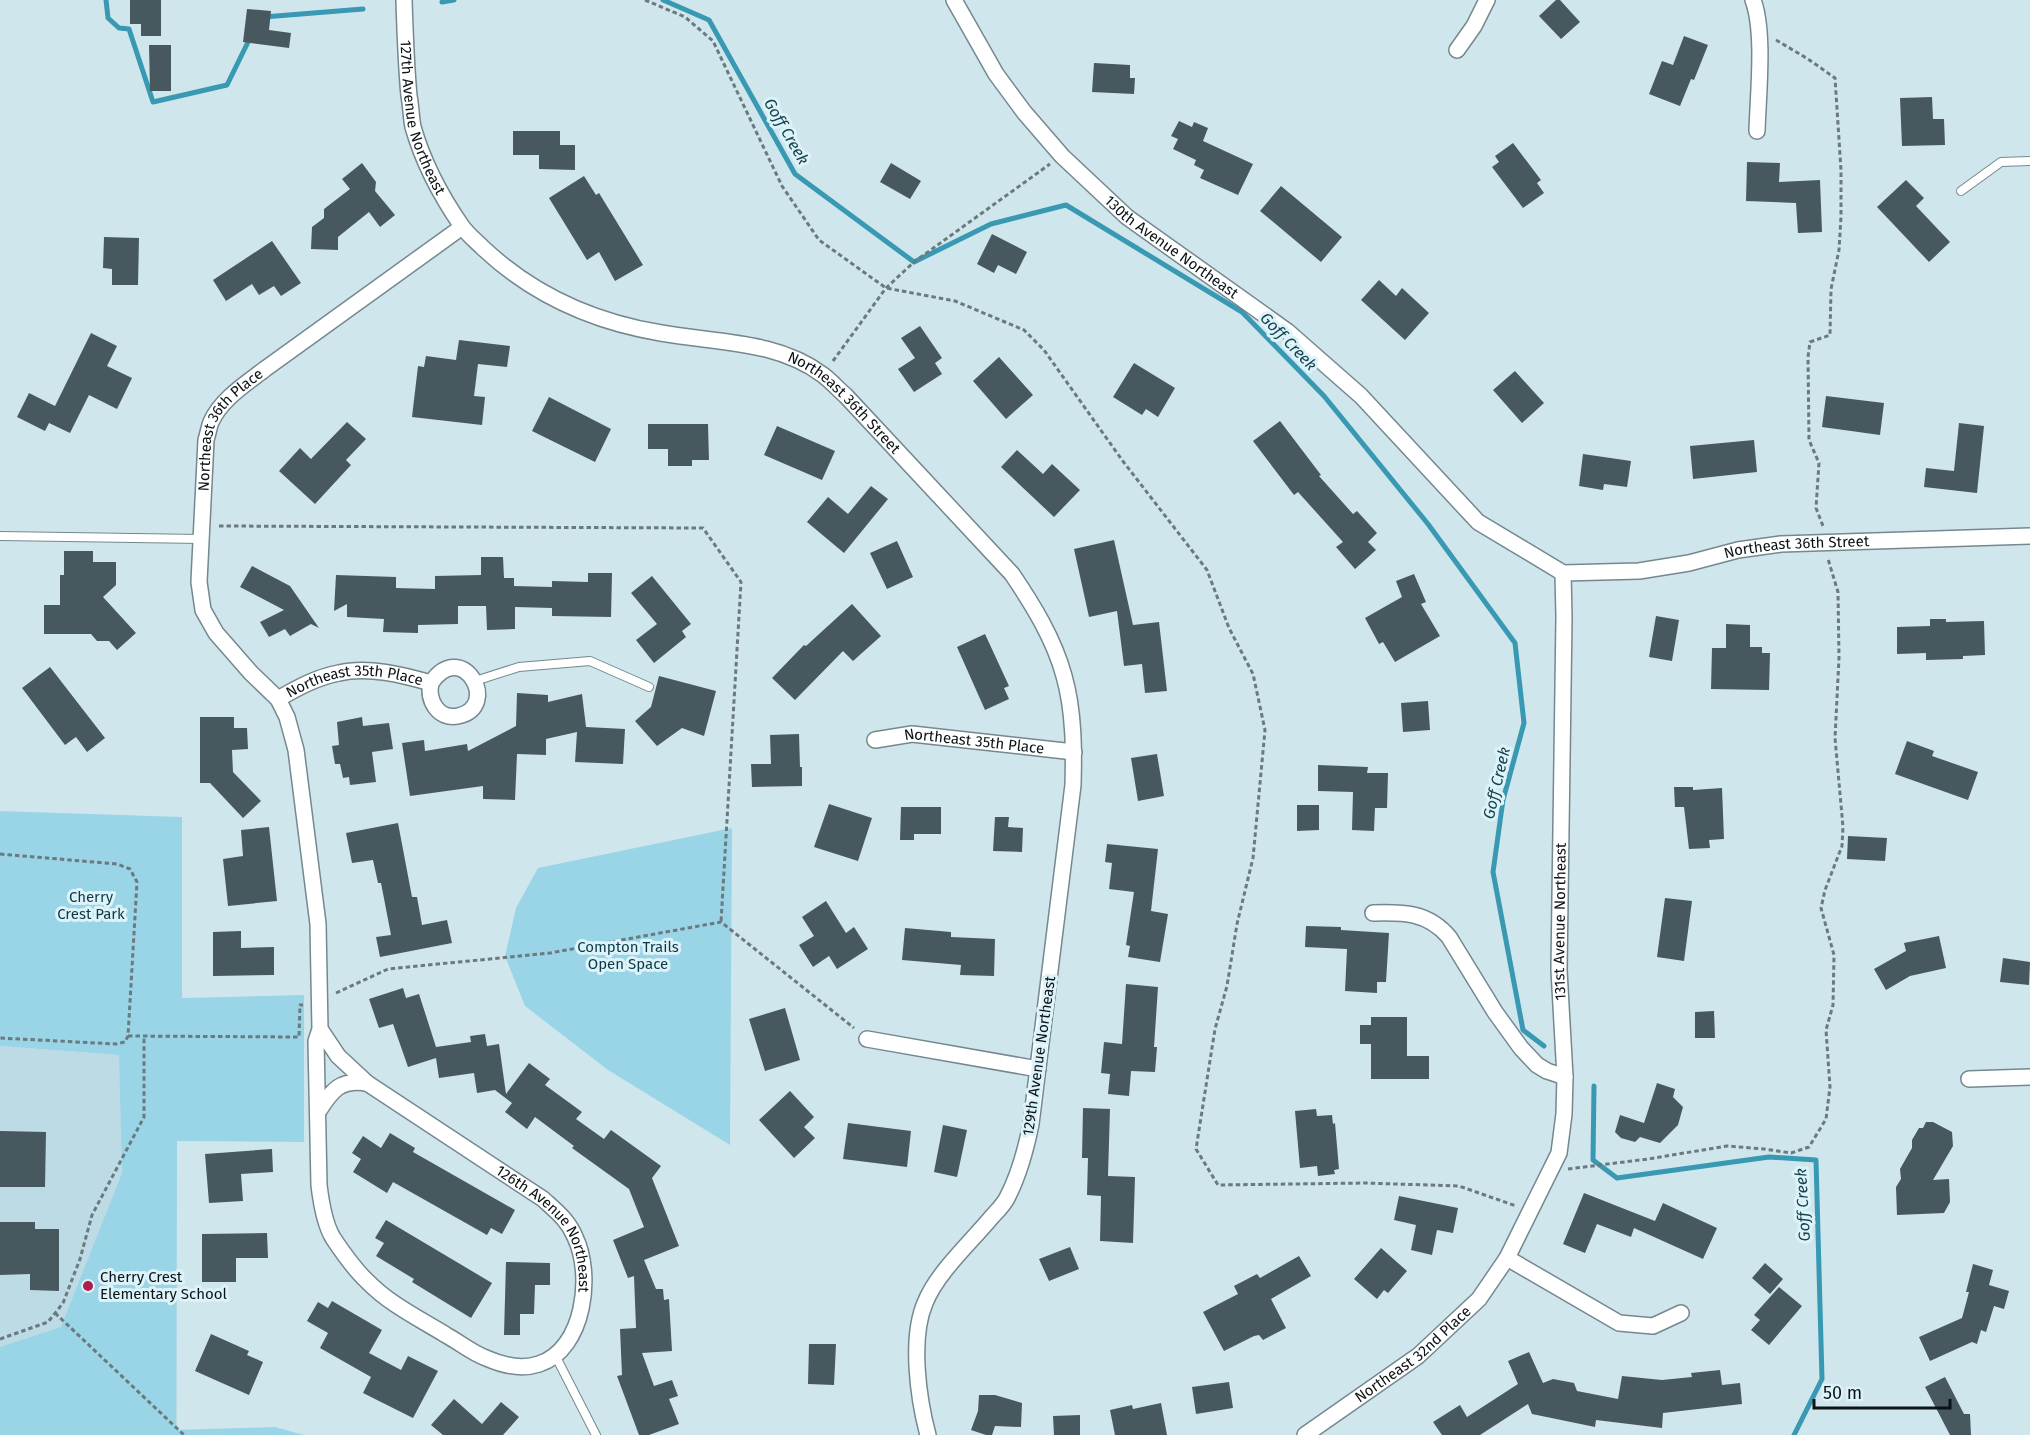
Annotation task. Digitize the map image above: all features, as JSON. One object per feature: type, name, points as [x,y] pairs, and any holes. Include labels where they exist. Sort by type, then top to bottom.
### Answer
[{"type":"street","name":"127th Avenue Northeast","points":[[404,0],[407,75],[413,126],[428,168],[462,227]]},
{"type":"street","name":"130th Avenue Northeast","points":[[954,0],[996,74],[1024,112],[1062,156],[1127,217],[1287,331],[1361,396],[1478,522],[1563,573]]},
{"type":"street","points":[[1457,50],[1474,26],[1487,0]]},
{"type":"street","points":[[1754,0],[1758,28],[1757,131]]},
{"type":"street","name":"Northeast 36th Street","points":[[462,227],[502,266],[545,294],[577,311],[618,325],[663,334],[719,340],[769,349],[803,362],[823,375],[846,396],[1012,574],[1031,602],[1050,639],[1065,676],[1074,752]]},
{"type":"street","name":"Northeast 36th Place","points":[[201,533],[206,440],[212,420],[223,405],[242,386],[462,227]]},
{"type":"street","name":"126th Avenue Northeast","points":[[201,533],[200,582],[203,610],[216,633],[251,673],[278,699],[287,717],[296,750],[318,924],[320,1029],[316,1041],[318,1185],[332,1236],[368,1283],[398,1306],[484,1358],[515,1367],[539,1364],[555,1355],[570,1341],[578,1323],[583,1299],[583,1267],[577,1239],[565,1218],[543,1199],[367,1083],[338,1056],[320,1029]]},
{"type":"street","name":"Northeast 36th Street","points":[[1563,573],[1639,571],[1689,563],[1738,550],[1781,544],[2030,536]]},
{"type":"street","name":"131st Avenue Northeast","points":[[1507,1258],[1546,1175],[1559,1153],[1564,1114],[1565,1077],[1559,970],[1563,573]]},
{"type":"street","name":"Northeast 35th Place","points":[[451,668],[467,671],[475,681],[478,693],[476,701],[471,709],[457,716],[441,712],[434,707],[429,691],[431,683],[442,670],[451,668]]},
{"type":"street","name":"Northeast 35th Place","points":[[278,699],[304,685],[339,672],[368,671],[396,674],[431,683]]},
{"type":"street","name":"Northeast 35th Place","points":[[875,740],[912,734],[1074,752]]},
{"type":"street","name":"129th Avenue Northeast","points":[[928,1435],[920,1391],[918,1353],[918,1326],[925,1302],[944,1273],[1006,1199],[1025,1153],[1044,1034],[1072,797],[1074,752]]},
{"type":"street","points":[[1373,913],[1401,912],[1422,917],[1440,926],[1521,1048],[1537,1065],[1565,1077]]},
{"type":"street","points":[[867,1039],[1038,1068]]},
{"type":"street","points":[[1969,1079],[2030,1077]]},
{"type":"street","points":[[318,1113],[330,1094],[340,1085],[354,1081],[367,1083]]},
{"type":"street","points":[[1507,1258],[1619,1323],[1653,1326],[1681,1312]]},
{"type":"street","name":"Northeast 32nd Place","points":[[1305,1435],[1418,1356],[1479,1299],[1507,1258]]},
{"type":"lane","points":[[1961,191],[2001,162],[2030,161]]},
{"type":"lane","points":[[0,536],[201,533]]},
{"type":"lane","points":[[475,681],[519,667],[590,661],[649,687]]},
{"type":"lane","points":[[555,1355],[596,1435]]},
{"type":"path","points":[[645,0],[684,17],[713,41],[782,186],[819,240],[886,288],[955,301],[1024,330],[1044,351],[1122,460],[1207,570],[1229,628],[1253,674],[1265,730],[1253,858],[1227,986],[1215,1029],[1196,1149],[1218,1185],[1365,1183],[1459,1186],[1530,1212]]},
{"type":"path","points":[[1546,1175],[1567,1169],[1638,1161],[1727,1146],[1791,1153],[1809,1147],[1826,1119],[1830,1087],[1826,1030],[1833,1005],[1834,955],[1821,908],[1842,846],[1843,827],[1835,738],[1839,658],[1838,592],[1823,527],[1816,508],[1818,463],[1809,440],[1808,357],[1810,342],[1830,335],[1831,289],[1839,250],[1841,170],[1835,78],[1758,28]]},
{"type":"path","points":[[823,375],[886,288],[914,262],[1062,156]]},
{"type":"path","points":[[201,533],[704,528],[741,582],[720,922]]},
{"type":"path","points":[[0,854],[117,864],[130,869],[136,882],[128,1036],[125,1042],[116,1044],[0,1038]]},
{"type":"path","points":[[332,995],[388,969],[550,953],[720,922],[867,1039]]},
{"type":"path","points":[[128,1036],[299,1038],[300,1005]]},
{"type":"path","points":[[0,1339],[48,1322],[63,1303],[80,1259],[92,1215],[144,1117],[144,1036]]},
{"type":"path","points":[[55,1313],[184,1435]]},
{"type":"shaded area","name":"Cherry Crest Elementary School","points":[[0,1046],[119,1055],[177,1100],[177,1435],[0,1435]]},
{"type":"green space","name":"Cherry Crest Park","points":[[0,811],[182,817],[182,998],[304,995],[304,1142],[177,1141],[176,1430],[275,1427],[304,1435],[0,1435],[0,1347],[61,1327],[122,1173],[119,1055],[0,1046]]},
{"type":"green space","name":"Compton Trails Open Space","points":[[732,828],[730,1145],[608,1070],[525,1006],[505,956],[516,908],[538,868]]},
{"type":"building","points":[[130,0],[161,0],[161,36],[141,36],[141,24],[130,24]]},
{"type":"building","points":[[1556,0],[1560,0],[1580,22],[1561,39],[1539,16]]},
{"type":"building","points":[[247,9],[271,11],[269,30],[291,33],[289,48],[243,42]]},
{"type":"building","points":[[1684,36],[1708,45],[1694,80],[1691,79],[1680,106],[1649,94],[1662,61],[1673,65]]},
{"type":"building","points":[[149,45],[171,45],[171,91],[150,91]]},
{"type":"building","points":[[1094,63],[1130,65],[1130,78],[1135,78],[1134,94],[1092,92]]},
{"type":"building","points":[[1932,97],[1933,119],[1944,119],[1945,145],[1902,146],[1900,98]]},
{"type":"building","points":[[1179,121],[1192,127],[1194,122],[1208,128],[1203,141],[1253,164],[1238,195],[1200,178],[1204,170],[1194,165],[1196,160],[1173,149],[1178,139],[1171,136]]},
{"type":"building","points":[[513,131],[560,131],[560,145],[575,145],[575,170],[539,169],[539,155],[513,155]]},
{"type":"building","points":[[1513,143],[1541,180],[1537,183],[1544,193],[1523,208],[1492,167],[1499,162],[1495,156]]},
{"type":"building","points":[[1747,162],[1780,163],[1779,182],[1820,180],[1822,232],[1798,233],[1796,203],[1746,201]]},
{"type":"building","points":[[362,163],[376,182],[375,191],[395,215],[380,227],[369,212],[338,237],[338,250],[311,249],[312,227],[324,218],[324,209],[350,189],[342,179]]},
{"type":"building","points":[[891,163],[921,181],[910,199],[880,182]]},
{"type":"building","points":[[584,176],[596,195],[599,193],[643,265],[615,281],[599,252],[587,260],[549,198]]},
{"type":"building","points":[[1906,180],[1924,198],[1916,206],[1950,242],[1929,262],[1877,207]]},
{"type":"building","points":[[1281,186],[1342,237],[1321,262],[1260,211]]},
{"type":"building","points":[[992,234],[1027,252],[1016,274],[998,265],[994,273],[977,264]]},
{"type":"building","points":[[104,237],[139,238],[138,285],[112,285],[112,269],[103,268]]},
{"type":"building","points":[[272,241],[301,283],[281,296],[274,286],[259,295],[252,284],[226,301],[213,280]]},
{"type":"building","points":[[1379,280],[1396,296],[1402,288],[1429,313],[1405,340],[1361,300]]},
{"type":"building","points":[[920,326],[942,358],[935,363],[942,374],[914,392],[898,369],[915,358],[901,338]]},
{"type":"building","points":[[91,333],[117,346],[107,366],[132,378],[117,409],[89,395],[70,433],[49,423],[45,431],[17,417],[29,393],[55,406]]},
{"type":"building","points":[[459,340],[510,346],[507,367],[478,364],[474,396],[485,397],[482,425],[412,417],[418,366],[424,367],[426,356],[456,360]]},
{"type":"building","points":[[999,357],[1033,395],[1006,419],[973,381]]},
{"type":"building","points":[[1134,363],[1175,388],[1158,417],[1146,409],[1142,415],[1113,397]]},
{"type":"building","points":[[1515,371],[1544,403],[1522,423],[1493,390]]},
{"type":"building","points":[[1826,396],[1884,403],[1880,435],[1822,427]]},
{"type":"building","points":[[549,397],[611,429],[595,462],[532,431]]},
{"type":"building","points":[[1280,421],[1321,475],[1319,476],[1353,514],[1357,511],[1377,533],[1368,542],[1376,550],[1355,569],[1336,547],[1343,542],[1298,492],[1294,495],[1253,441]]},
{"type":"building","points":[[347,422],[366,439],[346,460],[351,465],[315,504],[279,471],[300,448],[311,459]]},
{"type":"building","points":[[1959,423],[1984,426],[1977,493],[1924,487],[1926,468],[1954,471]]},
{"type":"building","points":[[648,424],[708,424],[709,460],[692,460],[692,466],[668,466],[668,449],[648,449]]},
{"type":"building","points":[[777,426],[835,451],[822,480],[764,455]]},
{"type":"building","points":[[1754,440],[1757,472],[1693,479],[1690,446]]},
{"type":"building","points":[[1017,450],[1043,474],[1052,464],[1080,490],[1054,517],[1001,467]]},
{"type":"building","points":[[1583,454],[1631,461],[1627,487],[1604,484],[1603,490],[1579,486]]},
{"type":"building","points":[[871,486],[888,499],[844,553],[807,522],[828,497],[848,514]]},
{"type":"building","points":[[1114,540],[1133,625],[1159,622],[1167,691],[1145,693],[1142,664],[1124,666],[1117,611],[1089,617],[1074,549]]},
{"type":"building","points":[[897,541],[913,577],[887,589],[870,553]]},
{"type":"building","points":[[64,551],[93,551],[93,562],[116,562],[116,585],[103,597],[136,633],[117,650],[109,641],[97,641],[91,634],[44,634],[44,605],[60,605],[60,575],[64,575]]},
{"type":"building","points":[[481,557],[503,557],[504,578],[514,578],[514,586],[552,587],[552,581],[588,582],[588,573],[612,573],[611,617],[552,616],[552,608],[515,607],[515,629],[487,630],[486,606],[458,606],[458,624],[418,625],[418,633],[383,632],[384,619],[347,617],[347,604],[334,611],[336,575],[396,577],[396,588],[435,589],[435,576],[481,575]]},
{"type":"building","points":[[252,566],[290,586],[319,628],[311,624],[290,636],[285,629],[269,637],[260,622],[284,610],[240,587]]},
{"type":"building","points":[[1414,574],[1426,602],[1421,604],[1440,636],[1395,662],[1383,642],[1379,644],[1365,618],[1402,597],[1396,581]]},
{"type":"building","points":[[652,576],[691,624],[682,631],[686,637],[654,663],[636,640],[657,624],[631,593]]},
{"type":"building","points":[[852,604],[881,636],[853,661],[843,651],[795,700],[772,678],[804,645],[806,646]]},
{"type":"building","points":[[1656,616],[1679,620],[1672,661],[1649,657]]},
{"type":"building","points":[[1930,619],[1946,619],[1946,622],[1984,621],[1985,655],[1963,656],[1963,659],[1926,660],[1926,653],[1897,654],[1897,627],[1930,626]]},
{"type":"building","points":[[1726,624],[1750,625],[1750,647],[1762,647],[1762,653],[1770,653],[1769,690],[1711,689],[1712,648],[1726,648]]},
{"type":"building","points":[[985,634],[1009,686],[1004,688],[1009,699],[985,710],[957,647]]},
{"type":"building","points":[[50,667],[105,738],[87,752],[76,737],[65,745],[22,688]]},
{"type":"building","points":[[659,676],[716,691],[704,736],[682,728],[657,746],[635,721],[651,707]]},
{"type":"building","points":[[517,693],[548,695],[548,702],[582,694],[586,727],[625,729],[623,764],[575,762],[577,732],[546,739],[546,755],[517,754],[515,800],[483,799],[483,786],[410,796],[402,743],[424,740],[425,751],[467,744],[468,751],[516,726]]},
{"type":"building","points":[[1428,701],[1430,730],[1403,732],[1401,703]]},
{"type":"building","points":[[200,717],[234,717],[234,728],[247,728],[248,749],[232,750],[233,772],[261,801],[243,818],[210,783],[200,783]]},
{"type":"building","points":[[362,717],[363,726],[389,723],[393,749],[372,752],[376,782],[350,785],[349,777],[343,778],[340,764],[335,764],[332,746],[339,745],[337,722]]},
{"type":"building","points":[[799,734],[802,786],[752,787],[751,764],[771,764],[770,735]]},
{"type":"building","points":[[1907,741],[1934,751],[1932,756],[1978,772],[1968,800],[1895,774]]},
{"type":"building","points":[[1157,754],[1164,796],[1138,801],[1131,758]]},
{"type":"building","points":[[1318,765],[1368,767],[1367,773],[1388,773],[1387,808],[1375,808],[1374,831],[1352,830],[1353,792],[1318,791]]},
{"type":"building","points":[[1674,787],[1693,787],[1693,790],[1722,788],[1724,839],[1709,840],[1710,848],[1689,849],[1684,807],[1675,807]]},
{"type":"building","points":[[829,804],[872,818],[858,861],[814,847]]},
{"type":"building","points":[[1297,805],[1319,805],[1319,830],[1297,831]]},
{"type":"building","points":[[901,807],[941,807],[941,834],[914,834],[914,840],[900,840]]},
{"type":"building","points":[[995,817],[1009,817],[1008,827],[1023,828],[1022,852],[993,851]]},
{"type":"building","points":[[398,823],[412,897],[417,897],[422,925],[447,920],[452,943],[380,957],[376,937],[391,935],[381,883],[378,883],[373,860],[352,863],[346,833]]},
{"type":"building","points":[[269,827],[277,901],[228,906],[223,859],[243,856],[241,830]]},
{"type":"building","points":[[1848,836],[1887,838],[1885,861],[1847,859]]},
{"type":"building","points":[[1107,844],[1158,849],[1151,911],[1168,914],[1160,962],[1128,957],[1130,946],[1126,945],[1134,892],[1109,889],[1112,863],[1105,862]]},
{"type":"building","points":[[1665,898],[1692,901],[1684,961],[1657,957]]},
{"type":"building","points":[[826,901],[846,933],[854,927],[868,949],[837,969],[829,956],[813,967],[799,945],[814,936],[802,917]]},
{"type":"building","points":[[1306,926],[1341,927],[1341,930],[1389,933],[1386,982],[1377,982],[1377,993],[1345,991],[1347,949],[1305,947]]},
{"type":"building","points":[[905,928],[951,932],[951,937],[995,939],[994,976],[960,975],[961,965],[902,960]]},
{"type":"building","points":[[241,931],[241,948],[274,947],[274,975],[213,976],[213,932]]},
{"type":"building","points":[[1939,936],[1946,968],[1910,976],[1886,990],[1874,969],[1906,951],[1904,943]]},
{"type":"building","points":[[2003,958],[2030,962],[2029,985],[2000,982]]},
{"type":"building","points":[[1126,984],[1158,987],[1154,1047],[1157,1047],[1155,1072],[1131,1071],[1129,1096],[1108,1094],[1110,1074],[1101,1073],[1104,1042],[1122,1044]]},
{"type":"building","points":[[403,988],[406,998],[419,994],[436,1047],[471,1042],[470,1036],[485,1034],[487,1046],[499,1044],[506,1094],[529,1063],[550,1079],[545,1085],[582,1112],[576,1119],[604,1139],[611,1130],[661,1166],[652,1178],[679,1246],[644,1260],[656,1289],[663,1289],[664,1300],[669,1299],[672,1351],[642,1353],[654,1386],[672,1380],[678,1396],[669,1399],[679,1424],[649,1435],[639,1435],[617,1376],[622,1375],[620,1329],[636,1328],[634,1276],[628,1278],[613,1240],[644,1227],[629,1189],[572,1148],[574,1146],[535,1117],[527,1129],[505,1112],[512,1103],[495,1090],[477,1093],[474,1073],[439,1078],[436,1058],[408,1067],[393,1024],[379,1028],[369,999]]},
{"type":"building","points":[[785,1008],[800,1060],[765,1071],[749,1019]]},
{"type":"building","points":[[1714,1011],[1715,1038],[1695,1038],[1695,1012]]},
{"type":"building","points":[[1371,1017],[1407,1017],[1407,1056],[1429,1056],[1429,1079],[1371,1079],[1371,1044],[1360,1044],[1360,1025],[1371,1025]]},
{"type":"building","points":[[1657,1083],[1675,1089],[1673,1097],[1683,1107],[1678,1125],[1660,1143],[1640,1137],[1635,1142],[1621,1138],[1615,1132],[1620,1115],[1644,1123]]},
{"type":"building","points":[[790,1091],[814,1117],[804,1127],[815,1138],[794,1158],[759,1120]]},
{"type":"building","points":[[1083,1108],[1110,1109],[1108,1176],[1135,1177],[1133,1243],[1100,1241],[1101,1196],[1087,1195],[1088,1158],[1082,1158]]},
{"type":"building","points":[[1316,1109],[1317,1116],[1332,1115],[1333,1124],[1335,1123],[1339,1169],[1334,1170],[1335,1174],[1318,1176],[1317,1166],[1300,1168],[1295,1111]]},
{"type":"building","points":[[1926,1122],[1933,1122],[1952,1132],[1953,1146],[1933,1180],[1949,1179],[1950,1202],[1944,1213],[1897,1215],[1896,1187],[1901,1179],[1900,1169],[1912,1148],[1912,1140],[1919,1128],[1923,1128]]},
{"type":"building","points":[[848,1123],[911,1131],[907,1167],[843,1159]]},
{"type":"building","points":[[943,1125],[967,1130],[957,1177],[934,1172]]},
{"type":"building","points":[[0,1131],[46,1132],[45,1187],[0,1187]]},
{"type":"building","points":[[390,1133],[415,1148],[413,1152],[515,1210],[502,1234],[491,1228],[487,1235],[393,1182],[387,1193],[353,1172],[361,1159],[352,1153],[363,1136],[381,1148]]},
{"type":"building","points":[[272,1149],[273,1172],[241,1174],[243,1201],[209,1203],[205,1154]]},
{"type":"building","points":[[1584,1193],[1655,1221],[1663,1203],[1717,1228],[1703,1259],[1634,1228],[1631,1237],[1597,1224],[1585,1253],[1563,1244]]},
{"type":"building","points":[[1399,1196],[1458,1208],[1453,1233],[1437,1230],[1432,1255],[1411,1250],[1416,1225],[1394,1220]]},
{"type":"building","points":[[386,1220],[492,1283],[471,1318],[412,1282],[414,1279],[376,1256],[384,1243],[375,1238]]},
{"type":"building","points":[[0,1222],[35,1222],[35,1229],[59,1229],[59,1291],[30,1290],[30,1274],[0,1275]]},
{"type":"building","points":[[267,1233],[268,1258],[236,1258],[236,1282],[202,1282],[202,1234]]},
{"type":"building","points":[[1070,1247],[1079,1269],[1049,1281],[1039,1259]]},
{"type":"building","points":[[1381,1248],[1407,1271],[1388,1293],[1384,1290],[1377,1299],[1354,1279]]},
{"type":"building","points":[[1299,1256],[1311,1276],[1271,1299],[1286,1328],[1263,1340],[1259,1335],[1254,1336],[1224,1351],[1203,1312],[1238,1294],[1234,1286],[1257,1274],[1260,1278]]},
{"type":"building","points":[[506,1262],[550,1263],[550,1285],[535,1285],[534,1314],[520,1314],[520,1335],[504,1335]]},
{"type":"building","points":[[1765,1263],[1783,1279],[1770,1294],[1752,1278]]},
{"type":"building","points":[[1973,1264],[1993,1270],[1989,1285],[2009,1291],[2004,1309],[1994,1306],[1986,1332],[1981,1330],[1977,1344],[1972,1342],[1930,1361],[1919,1337],[1962,1318]]},
{"type":"building","points":[[1779,1287],[1802,1306],[1769,1345],[1751,1330],[1760,1320],[1754,1315]]},
{"type":"building","points":[[332,1301],[382,1330],[369,1353],[401,1370],[408,1356],[438,1371],[413,1418],[363,1393],[371,1377],[320,1348],[328,1333],[307,1321],[318,1302],[328,1308]]},
{"type":"building","points":[[211,1334],[249,1351],[247,1355],[263,1362],[249,1395],[195,1371]]},
{"type":"building","points":[[809,1344],[836,1344],[834,1385],[808,1384]]},
{"type":"building","points":[[1529,1352],[1543,1383],[1553,1379],[1574,1383],[1577,1391],[1618,1399],[1622,1376],[1662,1380],[1692,1377],[1691,1373],[1720,1370],[1722,1385],[1740,1383],[1742,1404],[1663,1413],[1662,1428],[1596,1420],[1595,1427],[1532,1414],[1528,1404],[1480,1435],[1442,1435],[1433,1422],[1460,1405],[1467,1417],[1518,1384],[1508,1361]]},
{"type":"building","points":[[1945,1377],[1964,1414],[1970,1414],[1971,1435],[1950,1435],[1925,1387]]},
{"type":"building","points":[[1229,1382],[1233,1408],[1196,1414],[1192,1387]]},
{"type":"building","points":[[979,1395],[995,1395],[1022,1403],[1021,1427],[995,1426],[992,1435],[971,1430],[978,1411]]},
{"type":"building","points":[[454,1399],[482,1424],[501,1402],[519,1417],[503,1435],[443,1435],[431,1425]]},
{"type":"building","points":[[1161,1403],[1167,1435],[1115,1435],[1110,1410],[1132,1405],[1133,1409]]},
{"type":"building","points":[[1080,1415],[1080,1435],[1054,1435],[1053,1416]]},
{"type":"waterway","name":"Goff Creek","points":[[106,0],[108,18],[119,28],[129,29],[153,102],[227,85],[251,36]]},
{"type":"waterway","name":"Goff Creek","points":[[442,2],[454,0]]},
{"type":"waterway","name":"Goff Creek","points":[[663,0],[709,20],[795,174],[914,262],[991,224],[1066,205],[1242,312],[1324,396],[1428,524],[1515,643],[1524,723],[1503,800],[1493,872],[1523,1030],[1544,1046]]},
{"type":"waterway","name":"Goff Creek","points":[[264,17],[363,9]]},
{"type":"waterway","name":"Goff Creek","points":[[1594,1086],[1593,1160],[1617,1178],[1769,1157],[1816,1160],[1822,1379],[1794,1435]]},
{"type":"place","name":"Cherry Crest Elementary School","points":[[88,1286]]}]
